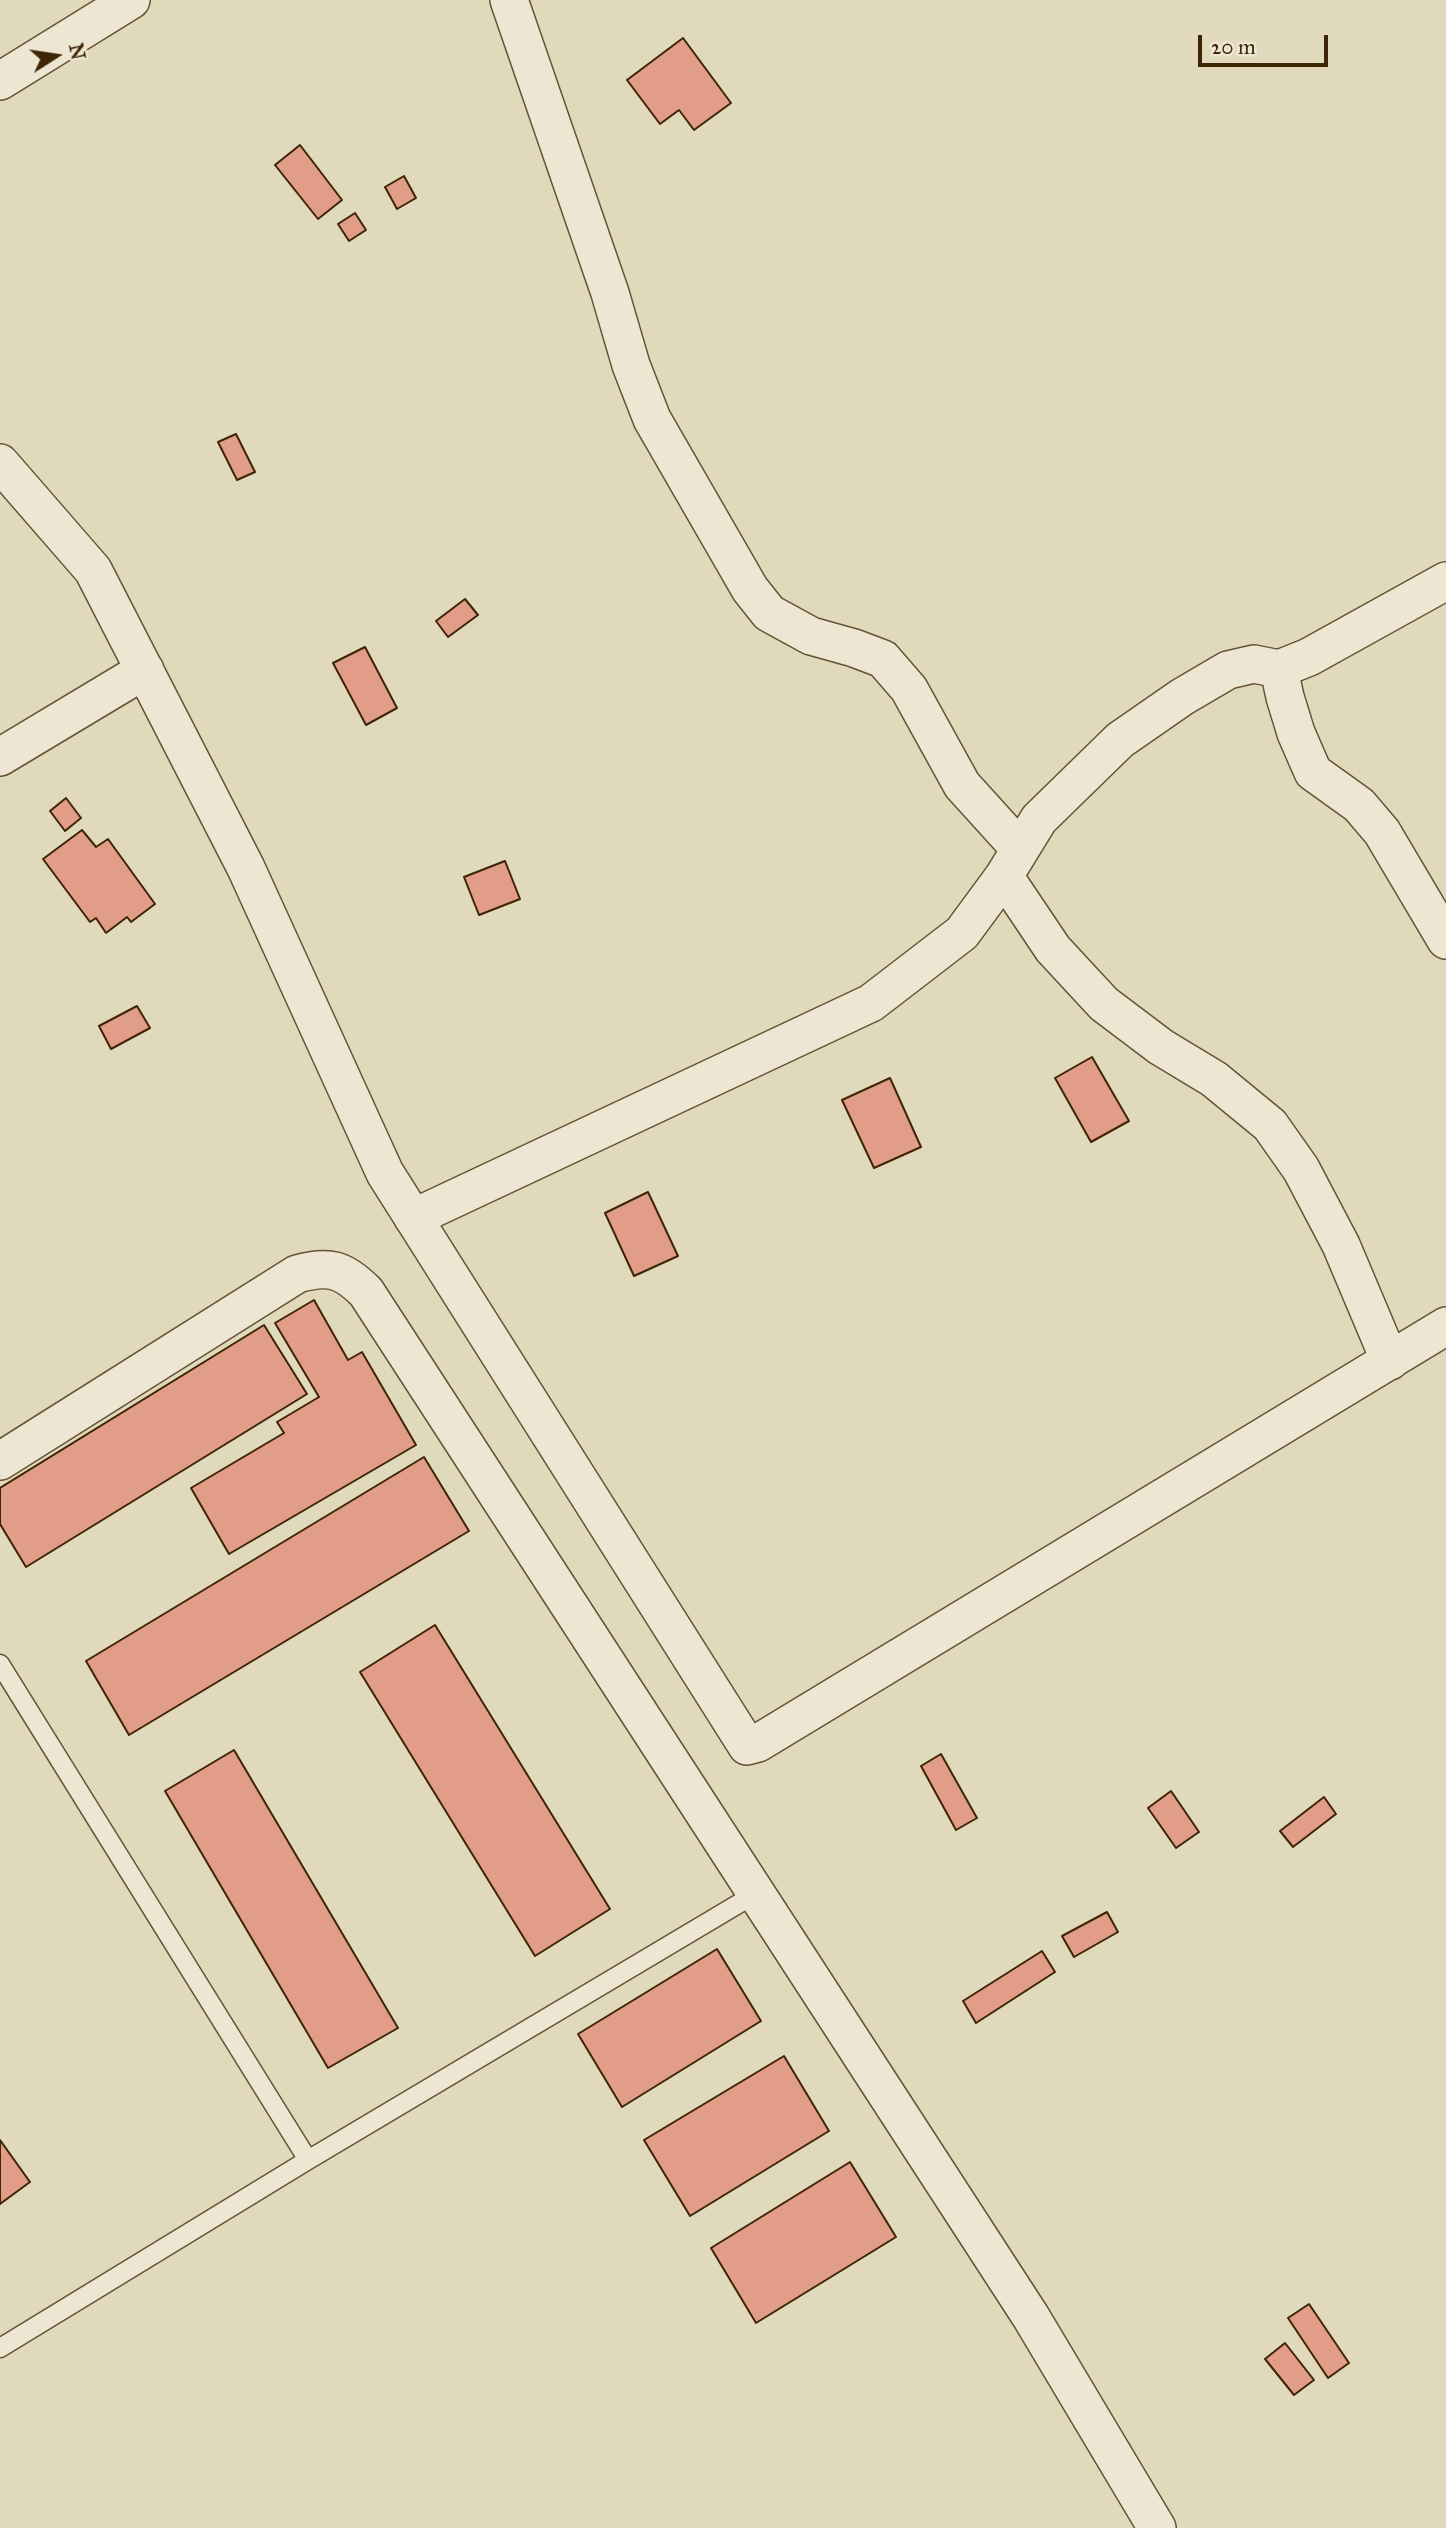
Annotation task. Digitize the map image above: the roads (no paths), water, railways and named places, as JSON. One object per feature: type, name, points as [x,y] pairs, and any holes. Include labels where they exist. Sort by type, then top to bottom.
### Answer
[{"type":"street","points":[[0,81],[131,0]]},
{"type":"street","points":[[509,0],[606,281],[631,365],[653,419],[750,589],[769,613],[811,636],[883,659],[909,689],[962,785],[1012,863],[1053,948],[1104,1004],[1161,1046],[1214,1079],[1270,1125],[1301,1169],[1341,1245],[1390,1361]]},
{"type":"street","points":[[0,463],[93,570],[246,868],[384,1173],[747,1745],[758,1743],[1446,1326]]},
{"type":"street","points":[[413,1218],[871,1003],[962,933],[1012,863],[1039,819],[1119,740],[1182,697],[1228,670],[1254,664],[1279,669],[1308,657],[1446,581]]},
{"type":"street","points":[[1279,669],[1296,733],[1313,772],[1359,805],[1382,832],[1446,940]]},
{"type":"street","points":[[0,757],[145,670]]},
{"type":"street","points":[[0,1461],[297,1274],[316,1269],[335,1270],[351,1277],[366,1292],[1031,2316],[1157,2528]]},
{"type":"lane","points":[[0,1664],[308,2160]]},
{"type":"lane","points":[[0,2348],[308,2160],[755,1894]]}]
